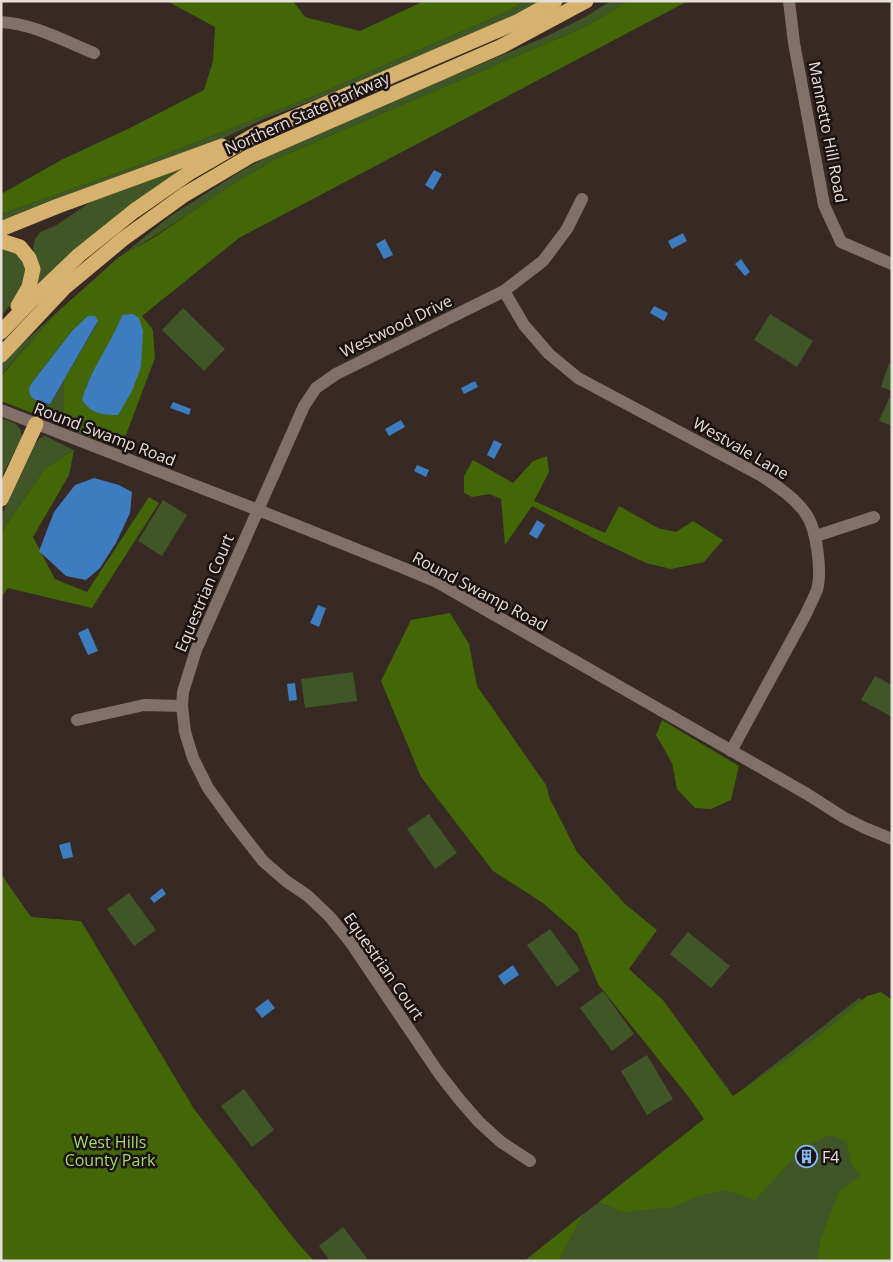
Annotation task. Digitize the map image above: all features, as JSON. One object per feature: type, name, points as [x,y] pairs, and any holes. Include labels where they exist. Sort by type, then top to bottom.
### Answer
[{"type":"highway","name":"Northern State Parkway","points":[[1,332],[79,256],[134,210],[189,173],[258,133],[517,22],[555,1]]},
{"type":"highway","name":"Northern State Parkway","points":[[1,355],[64,288],[122,239],[184,195],[250,156],[500,47],[586,1]]},
{"type":"highway","points":[[1,229],[58,206],[258,133]]},
{"type":"highway","points":[[1,241],[20,247],[29,258],[33,270],[29,287],[1,332]]},
{"type":"highway","points":[[1,499],[36,424]]},
{"type":"street","name":"Mannetto Hill Road","points":[[789,1],[794,43],[824,205],[841,242],[892,264]]},
{"type":"street","points":[[1,22],[15,23],[36,29],[94,53]]},
{"type":"street","name":"Westwood Drive","points":[[258,510],[304,406],[316,388],[336,374],[504,291],[543,260],[567,229],[582,199]]},
{"type":"street","name":"Westvale Lane","points":[[504,291],[524,325],[535,338],[549,354],[578,378],[762,476],[787,493],[807,515],[816,536],[819,566],[817,589],[807,612],[731,751]]},
{"type":"street","name":"Round Swamp Road","points":[[1,410],[437,582],[807,794],[843,817],[892,839]]},
{"type":"street","name":"Equestrian Court","points":[[258,510],[196,650],[183,692],[182,706],[185,732],[193,758],[208,788],[263,861],[286,881],[308,896],[330,917],[350,943],[438,1072],[459,1099],[479,1122],[501,1142],[530,1161]]},
{"type":"street","points":[[816,536],[874,517]]},
{"type":"street","points":[[77,720],[144,705],[182,706]]},
{"type":"green space","points":[[167,1],[293,1],[305,17],[360,31],[424,1],[524,1],[506,12],[314,96],[123,171],[1,214],[1,194],[63,159],[130,128],[204,90],[213,61],[215,27]]},
{"type":"green space","points":[[524,1],[541,1],[507,20],[325,96],[264,119],[218,141],[1,224],[1,214],[123,171],[314,96],[506,12]]},
{"type":"green space","points":[[611,1],[628,1],[585,27],[271,161],[120,257],[169,217],[241,171],[293,142],[543,38],[585,17]]},
{"type":"green space","points":[[628,1],[688,1],[239,238],[142,316],[153,330],[155,358],[121,448],[83,435],[67,423],[64,414],[64,380],[98,322],[72,331],[31,384],[41,403],[46,404],[45,418],[1,401],[1,376],[54,315],[119,257],[153,238],[271,161],[585,27]],"holes":[[[122,315],[141,367],[85,388],[118,328]]]},
{"type":"green space","points":[[181,167],[180,170],[35,288],[35,257],[33,248],[35,239],[40,232],[55,226],[104,193]]},
{"type":"green space","points":[[1,245],[12,247],[26,266],[26,286],[1,316]]},
{"type":"green space","points":[[183,308],[225,349],[204,371],[162,330]]},
{"type":"green space","points":[[770,314],[813,341],[797,367],[754,340]]},
{"type":"green space","points":[[54,315],[3,373],[1,376],[1,363]]},
{"type":"green space","points":[[889,363],[892,364],[892,391],[881,387]]},
{"type":"green space","points":[[64,380],[64,414],[67,422],[83,435],[45,418],[46,404],[50,404]]},
{"type":"green space","points":[[889,398],[892,399],[892,426],[879,421]]},
{"type":"green space","points":[[1,418],[18,426],[22,437],[1,478]]},
{"type":"green space","points":[[45,436],[74,450],[45,468],[1,533],[1,516],[35,444],[40,438]]},
{"type":"green space","points":[[74,450],[69,475],[33,537],[55,579],[87,592],[149,497],[159,503],[92,608],[8,588],[1,597],[1,533],[45,468]]},
{"type":"green space","points":[[547,456],[549,472],[534,501],[605,533],[619,506],[658,528],[676,532],[693,521],[723,540],[704,562],[671,569],[646,563],[532,506],[505,545],[501,499],[489,494],[472,497],[464,493],[464,476],[473,460],[513,483],[533,461]]},
{"type":"green space","points":[[163,500],[187,515],[162,556],[138,541]]},
{"type":"green space","points":[[450,613],[469,644],[477,686],[546,785],[550,799],[577,852],[625,904],[657,930],[629,969],[663,1000],[733,1096],[819,1036],[867,996],[881,992],[892,1000],[892,1261],[817,1261],[820,1242],[839,1191],[861,1175],[852,1166],[846,1141],[830,1135],[805,1146],[755,1200],[725,1190],[698,1196],[674,1207],[623,1212],[599,1202],[704,1119],[691,1100],[598,984],[577,933],[543,903],[493,871],[421,777],[381,681],[411,620]]},
{"type":"green space","points":[[353,672],[357,701],[305,708],[301,679]]},
{"type":"green space","points":[[875,676],[892,685],[892,717],[861,700]]},
{"type":"green space","points":[[662,720],[739,766],[731,800],[711,809],[695,808],[677,789],[672,763],[656,735]]},
{"type":"green space","points":[[429,814],[457,853],[435,869],[407,829]]},
{"type":"green space","name":"West Hills County Park","points":[[1,874],[31,917],[81,921],[194,1109],[295,1240],[314,1261],[1,1261]]},
{"type":"green space","points":[[129,893],[156,930],[134,946],[107,909]]},
{"type":"green space","points":[[550,929],[580,970],[557,987],[527,945]]},
{"type":"green space","points":[[688,932],[730,966],[711,988],[670,954]]},
{"type":"green space","points":[[603,991],[634,1034],[612,1051],[580,1008]]},
{"type":"green space","points":[[859,998],[892,1025],[892,1261],[524,1261]]},
{"type":"green space","points":[[647,1055],[673,1099],[647,1115],[621,1071]]},
{"type":"green space","points":[[244,1089],[274,1130],[252,1147],[221,1106]]},
{"type":"green space","points":[[583,1214],[558,1261],[525,1261]]},
{"type":"green space","points":[[343,1227],[369,1261],[330,1261],[319,1246]]},
{"type":"water","points":[[434,170],[442,174],[433,190],[425,185]]},
{"type":"water","points":[[683,233],[687,241],[672,249],[668,241]]},
{"type":"water","points":[[385,239],[393,255],[384,259],[376,244]]},
{"type":"water","points":[[741,259],[750,272],[745,276],[735,264]]},
{"type":"water","points":[[654,306],[668,313],[664,321],[650,313]]},
{"type":"water","points":[[133,314],[139,318],[143,331],[141,367],[132,391],[118,415],[98,413],[82,400],[95,368],[122,315]]},
{"type":"water","points":[[88,316],[95,316],[98,321],[50,404],[34,399],[29,393],[31,384],[72,331]]},
{"type":"water","points":[[475,381],[478,387],[464,394],[461,388]]},
{"type":"water","points":[[173,402],[191,409],[189,415],[170,408]]},
{"type":"water","points":[[401,420],[405,427],[389,436],[385,429]]},
{"type":"water","points":[[494,440],[502,444],[494,459],[487,455]]},
{"type":"water","points":[[417,465],[429,470],[426,477],[414,471]]},
{"type":"water","points":[[94,478],[119,485],[132,492],[130,513],[116,543],[100,568],[86,580],[66,576],[39,551],[54,512],[75,485]]},
{"type":"water","points":[[537,520],[545,525],[537,539],[529,534]]},
{"type":"water","points":[[318,605],[326,608],[319,627],[310,623]]},
{"type":"water","points":[[88,628],[98,651],[88,655],[78,633]]},
{"type":"water","points":[[295,683],[297,700],[289,701],[287,684]]},
{"type":"water","points":[[70,842],[73,857],[63,859],[59,845]]},
{"type":"water","points":[[162,888],[166,894],[154,903],[150,898]]},
{"type":"water","points":[[513,965],[519,975],[504,985],[498,976]]},
{"type":"water","points":[[268,999],[275,1008],[262,1018],[255,1009]]},
{"type":"place","name":"F4","points":[[806,1157]]}]
